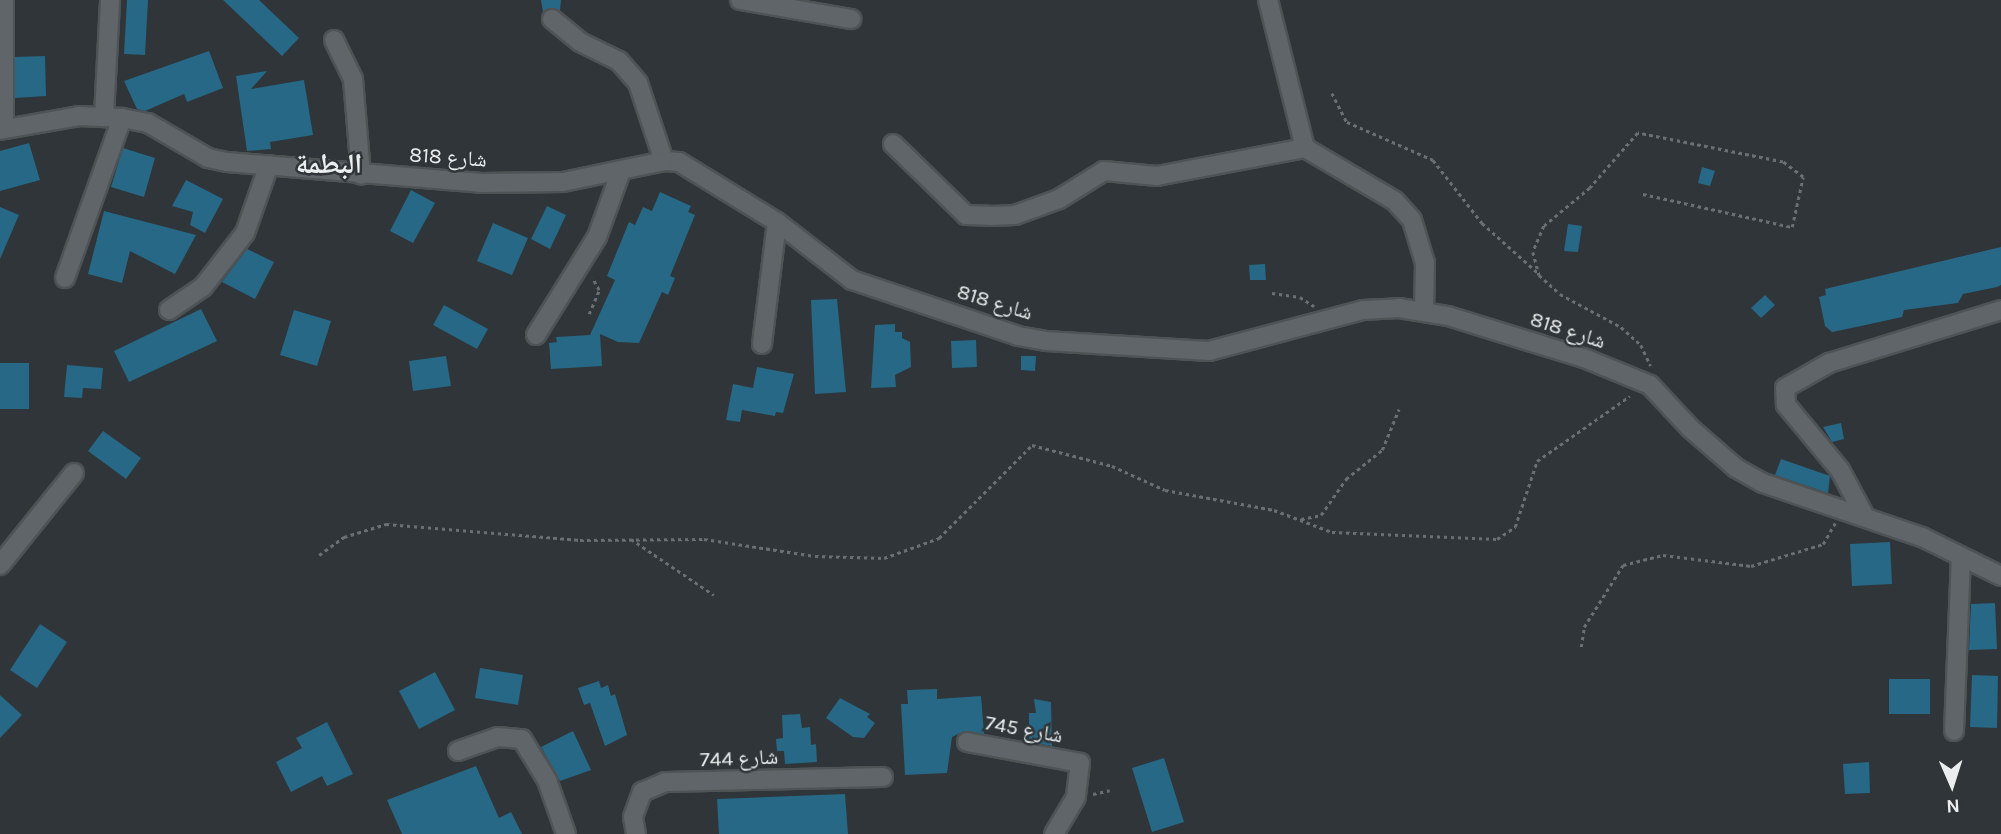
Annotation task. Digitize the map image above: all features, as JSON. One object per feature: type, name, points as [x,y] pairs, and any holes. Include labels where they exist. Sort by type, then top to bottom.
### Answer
[{"type":"street","points":[[2,129],[4,0]]},
{"type":"street","points":[[65,278],[113,117],[110,0]]},
{"type":"street","points":[[740,0],[851,19]]},
{"type":"street","points":[[1268,0],[1305,148]]},
{"type":"street","points":[[552,19],[580,42],[620,61],[638,83],[664,161]]},
{"type":"street","points":[[334,40],[354,79],[361,175]]},
{"type":"street","name":"شارع 818","points":[[2,129],[113,117],[168,132],[208,158],[361,175],[533,184],[621,171],[664,161],[679,162],[777,222],[852,280],[1018,336],[1077,344],[1209,351],[1248,343],[1328,316],[1375,310],[1424,311],[1584,358],[1640,380],[1737,468],[1763,483],[1923,537],[2001,576]]},
{"type":"street","points":[[893,144],[966,215],[990,216],[1016,215],[1059,199],[1104,171],[1157,176],[1305,148],[1395,201],[1412,220],[1425,263],[1424,311]]},
{"type":"street","points":[[169,310],[203,287],[245,233],[269,165]]},
{"type":"street","points":[[536,335],[607,215],[621,171]]},
{"type":"street","points":[[762,344],[777,222]]},
{"type":"street","points":[[1864,515],[1840,470],[1787,405],[1785,388],[1829,363],[2001,310]]},
{"type":"street","points":[[0,565],[74,473]]},
{"type":"street","points":[[1954,731],[1961,558]]},
{"type":"street","points":[[458,751],[498,737],[522,739],[547,780],[566,834]]},
{"type":"street","name":"شارع 745","points":[[967,742],[1080,763],[1076,797],[1055,834]]},
{"type":"street","name":"شارع 744","points":[[636,834],[633,817],[642,792],[665,782],[883,777]]},
{"type":"path","points":[[1332,93],[1347,122],[1433,160],[1482,223],[1539,275]]},
{"type":"path","points":[[579,266],[599,290],[589,314]]},
{"type":"path","points":[[1272,293],[1300,297],[1328,316]]},
{"type":"path","points":[[1298,519],[1321,515],[1346,479],[1382,450],[1399,410]]},
{"type":"path","points":[[319,555],[344,537],[386,524],[580,540],[704,539],[814,556],[884,558],[939,538],[1032,445],[1112,466]]},
{"type":"path","points":[[1581,647],[1584,627],[1623,565],[1663,555],[1751,566],[1823,544],[1832,533],[1840,507]]},
{"type":"path","points":[[631,539],[714,594]]},
{"type":"building","points":[[127,0],[148,0],[145,55],[124,54]]},
{"type":"building","points":[[223,0],[259,0],[299,38],[282,56]]},
{"type":"building","points":[[541,0],[561,0],[560,11],[543,12]]},
{"type":"building","points":[[209,51],[223,88],[187,102],[184,94],[145,111],[137,109],[124,81]]},
{"type":"building","points":[[45,56],[46,96],[15,98],[15,57]]},
{"type":"building","points":[[267,71],[251,89],[304,80],[313,135],[270,142],[271,149],[247,151],[236,76]]},
{"type":"building","points":[[29,143],[40,180],[0,191],[0,151]]},
{"type":"building","points":[[123,148],[155,158],[144,197],[111,187]]},
{"type":"building","points":[[1702,167],[1715,171],[1710,186],[1698,183]]},
{"type":"building","points":[[186,180],[223,199],[205,233],[190,225],[193,212],[172,206]]},
{"type":"building","points":[[411,190],[435,203],[413,243],[390,231]]},
{"type":"building","points":[[660,192],[691,206],[688,212],[695,215],[670,276],[675,278],[668,295],[662,292],[639,343],[618,342],[600,334],[602,366],[551,369],[549,343],[557,342],[556,337],[590,335],[615,280],[607,276],[629,222],[635,225],[643,207],[652,211]]},
{"type":"building","points":[[547,206],[566,215],[550,249],[531,239]]},
{"type":"building","points":[[0,207],[19,215],[0,259]]},
{"type":"building","points":[[104,211],[196,235],[175,274],[130,251],[122,283],[88,274]]},
{"type":"building","points":[[493,223],[528,238],[512,275],[477,261]]},
{"type":"building","points":[[1568,224],[1582,226],[1578,252],[1564,251]]},
{"type":"building","points":[[2001,247],[2001,285],[1997,287],[1963,294],[1958,303],[1904,310],[1902,317],[1832,332],[1825,326],[1819,297],[1826,295],[1825,289]]},
{"type":"building","points":[[247,249],[274,262],[255,299],[222,282]]},
{"type":"building","points":[[1265,264],[1266,280],[1250,280],[1249,265]]},
{"type":"building","points":[[1765,295],[1775,305],[1761,318],[1751,308]]},
{"type":"building","points":[[837,299],[846,392],[815,394],[811,300]]},
{"type":"building","points":[[444,305],[488,329],[477,349],[433,325]]},
{"type":"building","points":[[201,309],[217,341],[129,382],[114,351]]},
{"type":"building","points":[[294,310],[331,321],[317,366],[280,355]]},
{"type":"building","points":[[895,324],[895,332],[902,332],[902,338],[910,342],[911,367],[895,375],[896,387],[871,388],[875,325]]},
{"type":"building","points":[[976,340],[977,367],[952,368],[951,341]]},
{"type":"building","points":[[446,356],[451,386],[413,391],[409,361]]},
{"type":"building","points":[[1021,356],[1036,356],[1035,371],[1021,370]]},
{"type":"building","points":[[0,363],[29,363],[29,409],[0,409]]},
{"type":"building","points":[[67,365],[103,368],[101,389],[83,388],[82,398],[64,397]]},
{"type":"building","points":[[757,367],[794,374],[783,413],[776,412],[775,416],[742,410],[740,422],[726,420],[733,384],[753,388]]},
{"type":"building","points":[[1841,423],[1844,439],[1832,442],[1823,427]]},
{"type":"building","points":[[103,431],[141,458],[126,479],[88,451]]},
{"type":"building","points":[[1781,459],[1830,476],[1828,493],[1775,475]]},
{"type":"building","points":[[1890,542],[1892,584],[1852,586],[1850,544]]},
{"type":"building","points":[[1995,603],[1997,649],[1969,650],[1971,604]]},
{"type":"building","points":[[40,624],[67,642],[37,688],[10,670]]},
{"type":"building","points":[[480,668],[523,675],[518,705],[475,698]]},
{"type":"building","points":[[435,672],[455,710],[419,729],[399,691]]},
{"type":"building","points":[[1972,675],[1998,676],[1997,728],[1970,727]]},
{"type":"building","points":[[1889,679],[1930,679],[1930,714],[1889,714]]},
{"type":"building","points":[[599,681],[601,688],[608,685],[611,696],[615,694],[627,735],[605,746],[590,703],[584,705],[578,688]]},
{"type":"building","points":[[937,689],[937,699],[981,696],[984,734],[964,731],[952,737],[947,773],[905,775],[901,704],[908,704],[907,690]]},
{"type":"building","points":[[0,695],[22,715],[0,738]]},
{"type":"building","points":[[840,698],[870,714],[867,717],[875,723],[864,738],[853,737],[826,718]]},
{"type":"building","points":[[1034,699],[1051,702],[1052,746],[1029,742],[1029,713],[1036,713]]},
{"type":"building","points":[[800,714],[802,728],[810,727],[811,745],[816,744],[817,762],[785,764],[784,751],[777,751],[776,739],[783,738],[782,715]]},
{"type":"building","points":[[327,722],[353,774],[327,786],[322,776],[291,792],[276,762],[302,748],[296,738]]},
{"type":"building","points":[[573,731],[591,770],[560,781],[541,747]]},
{"type":"building","points":[[1164,758],[1184,822],[1152,832],[1132,768]]},
{"type":"building","points":[[1869,762],[1870,793],[1845,794],[1843,764]]},
{"type":"building","points":[[476,766],[499,818],[511,812],[522,834],[402,834],[387,800]]},
{"type":"building","points":[[845,794],[848,834],[719,834],[717,799]]},
{"type":"district","name":"البطمة","points":[[329,164]]}]
